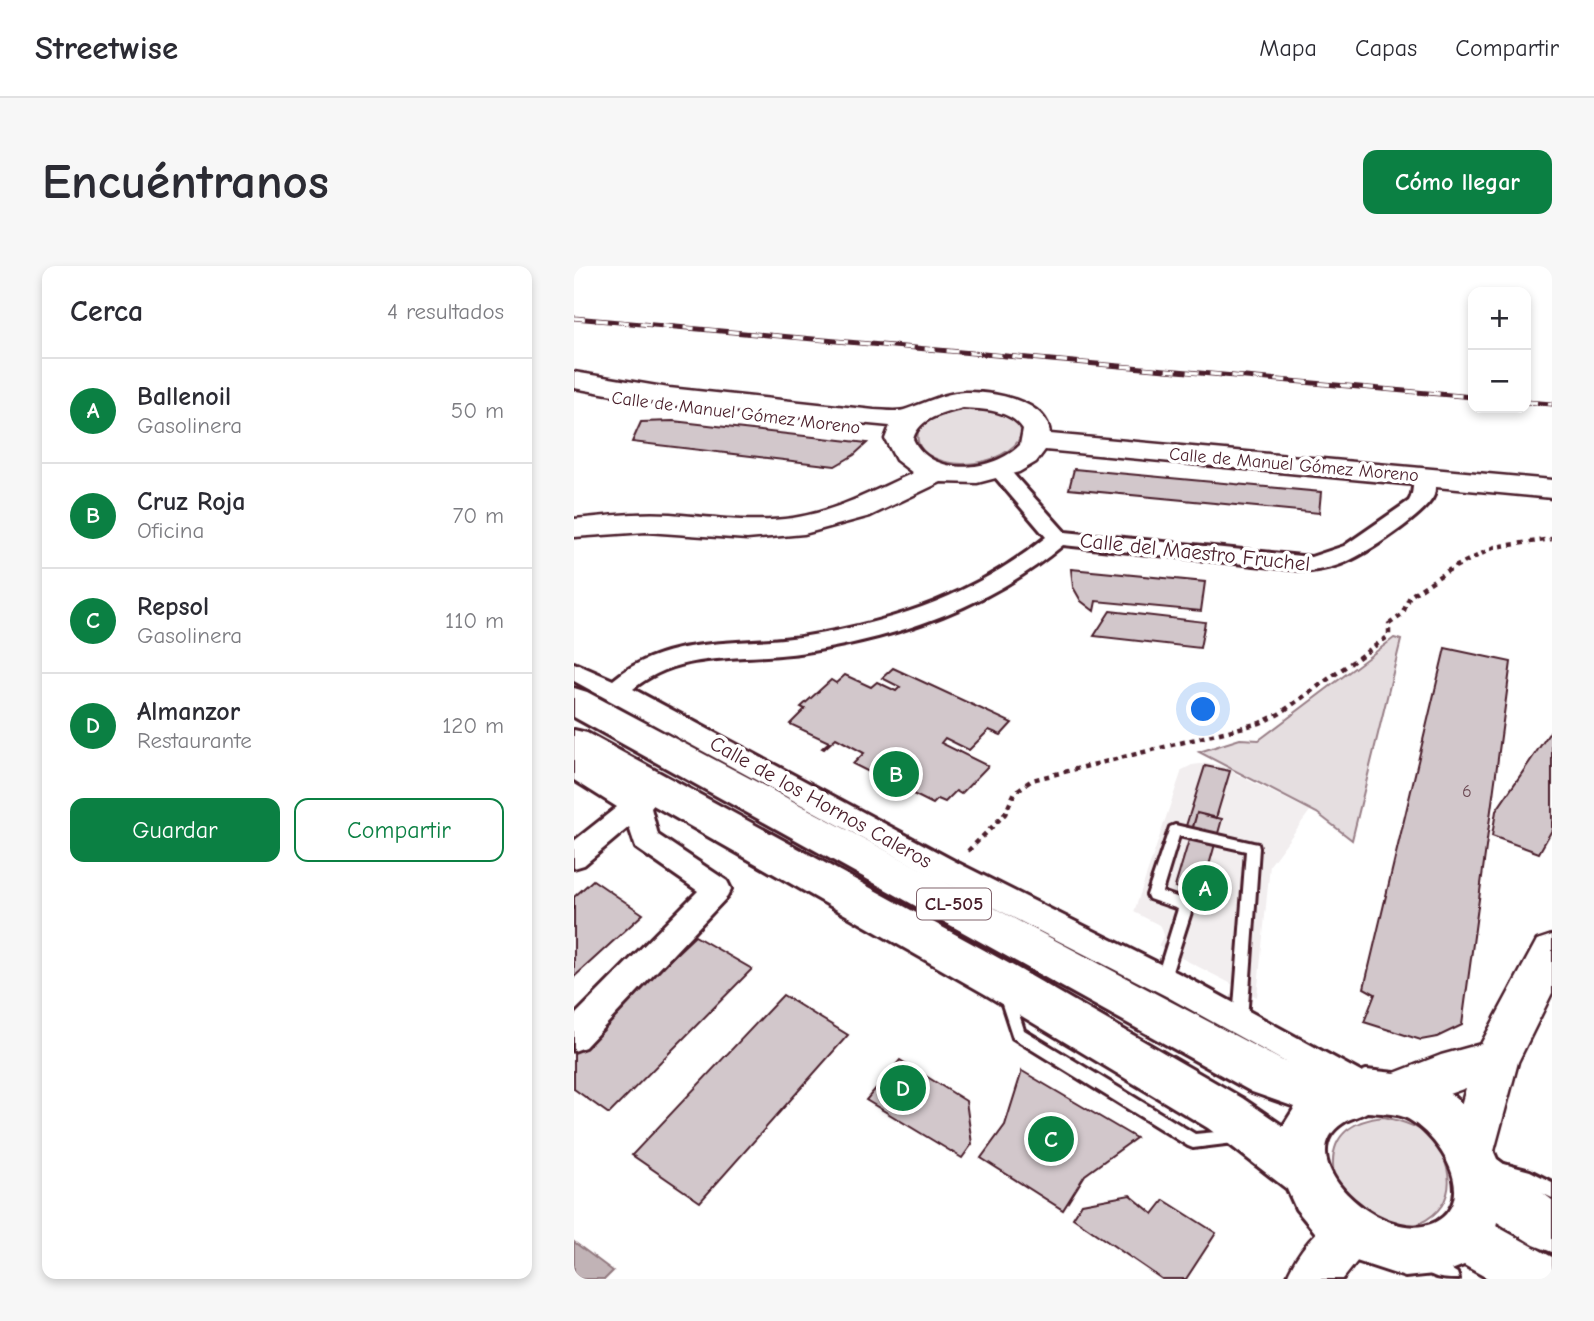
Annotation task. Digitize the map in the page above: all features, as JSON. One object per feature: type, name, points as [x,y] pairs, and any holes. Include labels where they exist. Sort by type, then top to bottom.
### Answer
[{"type":"main road","name":"Calle de Manuel Gómez Moreno","points":[[574,380],[621,391],[877,419],[906,437]]},
{"type":"main road","name":"Calle de Manuel Gómez Moreno","points":[[574,390],[613,398],[906,437]]},
{"type":"main road","points":[[574,513],[627,506],[679,507],[742,514],[828,503],[863,489],[895,470],[906,437],[942,403],[962,400],[992,401],[1017,410],[1029,419],[1036,429],[1036,441],[1030,452],[1017,463],[999,470],[969,475],[938,473],[916,480],[881,500],[840,517],[791,527],[735,530],[670,523],[621,523],[574,528]]},
{"type":"main road","points":[[906,437],[938,473]]},
{"type":"main road","name":"Calle de Manuel Gómez Moreno","points":[[1036,441],[1552,489]]},
{"type":"main road","name":"Calle de los Hornos Caleros","points":[[574,701],[1269,1077],[1366,1095]]},
{"type":"main road","name":"CL-505","points":[[574,743],[647,797],[1001,981],[1225,1113],[1301,1171]]},
{"type":"main road","points":[[1443,1257],[1474,1217],[1479,1197],[1474,1162],[1496,1060],[1552,952]]},
{"type":"main road","points":[[1366,1095],[1496,1060]]},
{"type":"main road","name":"CL-505","points":[[1540,1279],[1443,1257],[1392,1256],[1367,1250],[1345,1238],[1323,1218],[1308,1195],[1301,1171],[1301,1149],[1307,1128],[1319,1112],[1366,1095],[1418,1100],[1439,1113],[1457,1131],[1474,1162],[1521,1210],[1552,1227]]},
{"type":"main road","points":[[1311,1279],[1345,1238]]},
{"type":"street","name":"Calle del Maestro Fruchel","points":[[999,470],[1058,538],[1325,564],[1340,558],[1416,505],[1424,494],[1424,478]]},
{"type":"street","points":[[616,691],[646,668],[673,658],[695,653],[780,648],[862,634],[938,610],[996,584],[1058,538]]},
{"type":"street","name":"Calle de los Hornos Caleros","points":[[574,671],[616,691],[948,871],[1240,1020],[1366,1095]]},
{"type":"street","points":[[574,768],[647,797]]},
{"type":"street","points":[[574,857],[647,797]]},
{"type":"street","points":[[574,1037],[717,889],[646,841],[647,797]]},
{"type":"lane","points":[[1163,980],[1186,906],[1154,895],[1175,830],[1253,848],[1240,1020]]},
{"type":"lane","points":[[1474,1162],[1530,1179],[1552,1190]]},
{"type":"path","points":[[948,871],[1006,813],[1010,798],[1019,787],[1032,780],[1260,723],[1279,714],[1389,636],[1389,624],[1402,615],[1410,596],[1449,570],[1495,547],[1552,539]]},
{"type":"shaded area","points":[[965,407],[997,411],[1014,420],[1021,430],[1018,441],[1008,451],[993,459],[974,463],[954,463],[927,454],[919,443],[919,430],[922,425],[934,415]]},
{"type":"shaded area","points":[[1394,638],[1401,640],[1352,840],[1317,813],[1199,752],[1240,739],[1259,740]]},
{"type":"shaded area","points":[[1210,763],[1234,769],[1234,773],[1310,811],[1270,865],[1257,997],[1158,946],[1164,935],[1161,926],[1134,912],[1182,770],[1192,765]]},
{"type":"shaded area","points":[[1384,1117],[1419,1129],[1429,1137],[1443,1158],[1447,1170],[1449,1182],[1442,1205],[1433,1215],[1414,1225],[1396,1225],[1379,1218],[1344,1195],[1335,1178],[1334,1154],[1341,1137],[1355,1125]]},
{"type":"shaded area","points":[[574,1242],[613,1271],[605,1279],[574,1279]]},
{"type":"building","points":[[673,421],[867,443],[854,455],[835,466],[632,442],[641,422]]},
{"type":"building","points":[[1074,469],[1321,492],[1319,513],[1069,489]]},
{"type":"building","points":[[1071,569],[1205,582],[1201,611],[1096,601],[1094,611],[1081,601],[1073,587]]},
{"type":"building","points":[[1110,611],[1205,622],[1200,648],[1094,636]]},
{"type":"building","points":[[1445,648],[1511,662],[1462,1025],[1437,1037],[1421,1040],[1364,1022],[1375,994],[1364,988]]},
{"type":"building","points":[[893,668],[1012,723],[1001,735],[989,730],[969,750],[945,738],[941,743],[988,766],[961,794],[956,791],[945,802],[938,799],[933,804],[853,764],[864,753],[836,738],[824,749],[822,748],[829,742],[790,724],[805,709],[801,707],[831,680],[836,683],[845,675],[871,687],[877,682],[896,691],[900,687],[882,678]]},
{"type":"building","points":[[1552,729],[1552,830],[1539,853],[1492,836],[1496,811]]},
{"type":"building","points":[[1205,766],[1230,771],[1216,818],[1197,813],[1192,831],[1185,829]]},
{"type":"building","points":[[1197,813],[1222,819],[1201,894],[1175,887]]},
{"type":"building","points":[[593,880],[643,914],[574,977],[574,897]]},
{"type":"building","points":[[695,936],[752,969],[609,1114],[574,1089],[574,1051]]},
{"type":"building","points":[[783,995],[848,1035],[700,1202],[632,1155]]},
{"type":"building","points":[[900,1060],[966,1101],[972,1144],[962,1158],[866,1100]]},
{"type":"building","points":[[1022,1071],[1136,1138],[1085,1175],[1063,1210],[981,1158],[1005,1125]]},
{"type":"building","points":[[1130,1195],[1153,1214],[1164,1200],[1216,1233],[1186,1279],[1162,1279],[1073,1218],[1082,1204]]},
{"type":"railway","points":[[574,318],[1468,397]]},
{"type":"railway","points":[[1531,402],[1552,404]]},
{"type":"place","name":"Cruz Roja","points":[[896,774]]},
{"type":"place","name":"Ballenoil","points":[[1205,888]]},
{"type":"place","name":"Almanzor","points":[[903,1088]]},
{"type":"place","name":"Repsol","points":[[1051,1139]]}]
